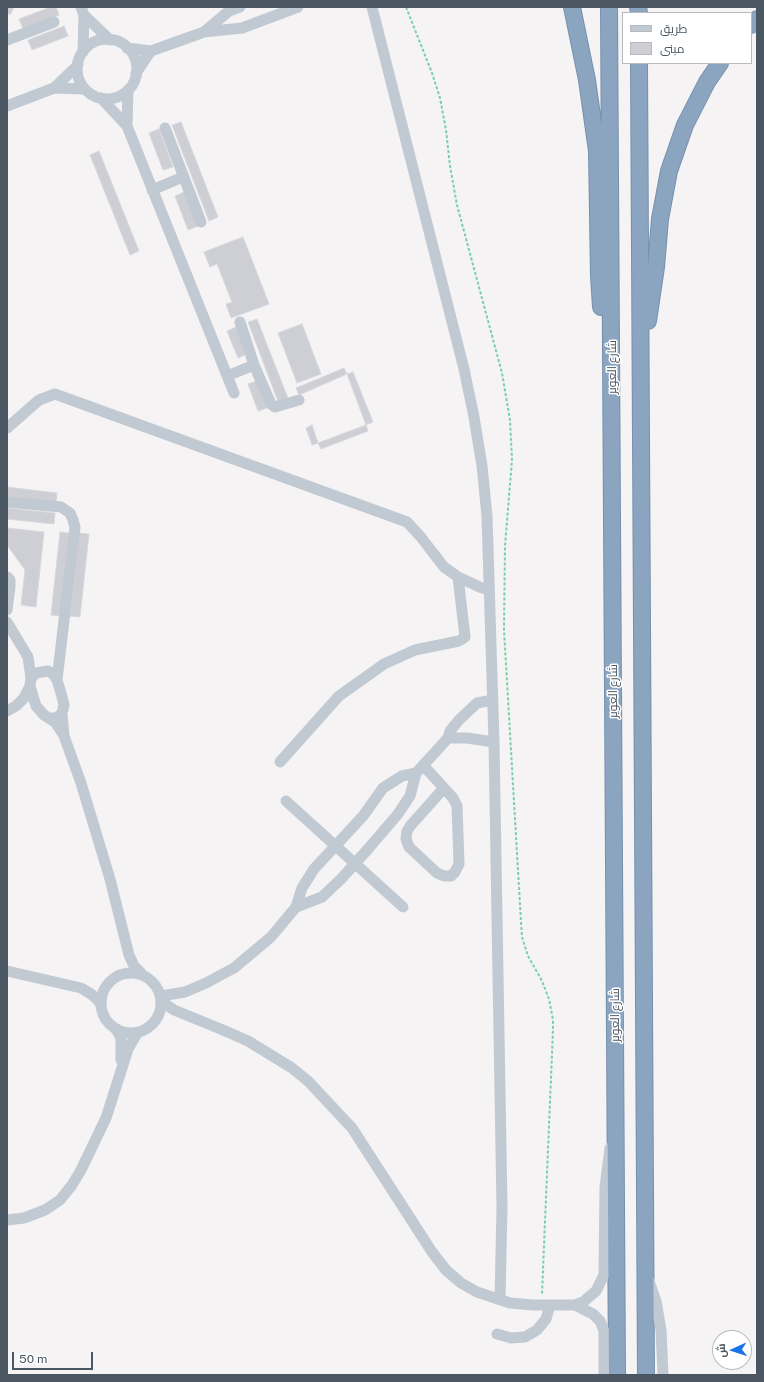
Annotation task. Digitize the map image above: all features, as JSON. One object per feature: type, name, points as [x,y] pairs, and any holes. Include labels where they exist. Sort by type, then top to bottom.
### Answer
[{"type":"highway","points":[[572,7],[587,80],[597,151],[599,276],[601,303],[612,356]]},
{"type":"highway","name":"شارع العوير","points":[[609,7],[617,1375]]},
{"type":"highway","points":[[639,64],[646,1375]]},
{"type":"highway","points":[[640,366],[656,267],[660,219],[669,171],[686,126],[707,82],[719,64]]},
{"type":"street","points":[[204,32],[229,12],[240,7]]},
{"type":"street","points":[[128,48],[151,51],[204,32],[242,28],[298,7]]},
{"type":"street","points":[[372,7],[464,369],[482,466],[487,516],[494,742],[502,1207],[500,1300]]},
{"type":"street","points":[[82,11],[110,40]]},
{"type":"street","points":[[82,11],[83,52]]},
{"type":"street","points":[[7,40],[12,34],[54,22]]},
{"type":"street","points":[[136,73],[135,60],[128,48],[122,44],[110,40],[102,40],[88,46],[83,52],[78,65],[80,82],[85,89],[101,98],[115,98],[128,90],[136,73],[151,51]]},
{"type":"street","points":[[54,88],[78,65]]},
{"type":"street","points":[[7,106],[54,88],[85,89]]},
{"type":"street","points":[[127,126],[128,90]]},
{"type":"street","points":[[101,98],[127,126],[234,394]]},
{"type":"street","points":[[165,128],[201,222]]},
{"type":"street","points":[[152,190],[183,176]]},
{"type":"street","points":[[240,322],[254,365],[271,404],[275,407],[300,400]]},
{"type":"street","points":[[227,376],[254,365]]},
{"type":"street","points":[[7,428],[39,400],[55,394],[407,522],[444,567],[458,577],[489,590]]},
{"type":"street","points":[[7,502],[61,508],[70,513],[75,527],[57,680]]},
{"type":"street","points":[[7,576],[10,580],[10,587],[7,610]]},
{"type":"street","points":[[280,762],[340,696],[384,664],[415,650],[459,642],[464,637],[458,577]]},
{"type":"street","points":[[7,621],[28,657],[38,667],[53,674],[57,680],[64,705],[62,714],[64,736]]},
{"type":"street","points":[[28,657],[30,682],[34,702],[39,711]]},
{"type":"street","points":[[9,711],[24,698],[30,682],[36,673],[48,671]]},
{"type":"street","points":[[296,907],[322,896],[341,880],[398,814],[410,796],[420,769],[448,738],[450,731],[459,720],[477,703],[493,700]]},
{"type":"street","points":[[9,711],[30,708],[39,711],[50,718],[57,725],[64,736],[83,791],[110,879],[131,962],[141,973],[150,978],[156,986],[161,999],[159,1015],[156,1020]]},
{"type":"street","points":[[50,718],[57,718],[62,714]]},
{"type":"street","points":[[448,738],[467,738],[494,742]]},
{"type":"street","points":[[420,769],[444,788],[454,798],[457,806],[459,864],[451,876],[444,876],[437,873],[409,847],[406,839],[407,831],[411,825],[444,788]]},
{"type":"street","points":[[161,999],[185,992],[234,968],[272,937],[296,907],[302,888],[314,869],[363,816],[383,788],[402,776],[420,769]]},
{"type":"street","points":[[286,801],[403,907]]},
{"type":"street","points":[[121,922],[123,943],[123,965],[121,974]]},
{"type":"street","points":[[7,971],[81,988],[98,988],[105,986]]},
{"type":"street","points":[[141,973],[131,972],[121,974],[112,978],[105,986],[101,1005],[103,1015],[108,1023],[116,1029],[126,1033],[145,1030],[160,1016],[173,1014],[195,1018]]},
{"type":"street","points":[[81,988],[91,994],[101,1005]]},
{"type":"street","points":[[161,999],[174,1010],[248,1042],[280,1060],[308,1081],[352,1128],[432,1252],[446,1270],[461,1283],[477,1292],[500,1300],[521,1305],[575,1305],[583,1302],[596,1291],[604,1275],[605,1187],[608,1162],[616,1128]]},
{"type":"street","points":[[116,1029],[119,1033],[121,1044],[119,1076]]},
{"type":"street","points":[[7,1220],[24,1218],[45,1210],[60,1200],[72,1185],[81,1170],[106,1118],[128,1049],[138,1032]]},
{"type":"street","points":[[645,1272],[656,1301],[661,1330],[663,1375]]},
{"type":"street","points":[[498,1334],[511,1338],[518,1338],[525,1337],[537,1330],[546,1319],[545,1305]]},
{"type":"street","points":[[575,1305],[593,1314],[600,1321],[604,1331],[605,1341],[604,1375]]},
{"type":"path","points":[[406,7],[432,73],[440,98],[457,205],[502,373],[510,420],[512,460],[505,546],[504,630],[522,937],[528,956],[542,981],[549,999],[553,1020],[544,1278],[545,1305]]},
{"type":"building","points":[[7,7],[14,7],[10,15],[7,13]]},
{"type":"building","points":[[51,7],[56,7],[59,15],[23,29],[19,19]]},
{"type":"building","points":[[64,26],[68,36],[32,50],[28,40]]},
{"type":"building","points":[[181,122],[218,217],[209,221],[172,125]]},
{"type":"building","points":[[159,129],[173,167],[163,170],[149,133]]},
{"type":"building","points":[[99,151],[139,251],[130,255],[90,155]]},
{"type":"building","points":[[184,192],[198,226],[188,230],[175,196]]},
{"type":"building","points":[[243,237],[269,304],[231,318],[226,304],[232,302],[217,264],[210,267],[204,252]]},
{"type":"building","points":[[257,319],[289,401],[279,404],[248,322]]},
{"type":"building","points":[[302,324],[321,374],[297,383],[278,333]]},
{"type":"building","points":[[236,327],[247,354],[238,358],[227,331]]},
{"type":"building","points":[[344,368],[347,374],[299,395],[296,388]]},
{"type":"building","points":[[353,372],[373,422],[366,425],[347,374]]},
{"type":"building","points":[[257,381],[267,408],[258,411],[248,384]]},
{"type":"building","points":[[312,425],[318,443],[312,445],[306,428]]},
{"type":"building","points":[[366,425],[368,431],[321,449],[318,443]]},
{"type":"building","points":[[7,487],[57,493],[56,504],[7,498]]},
{"type":"building","points":[[7,508],[55,513],[54,524],[7,519]]},
{"type":"building","points":[[7,528],[44,532],[36,607],[21,605],[25,570],[7,545]]},
{"type":"building","points":[[60,532],[69,533],[60,616],[51,615]]},
{"type":"building","points":[[79,533],[89,534],[80,617],[70,616]]}]
